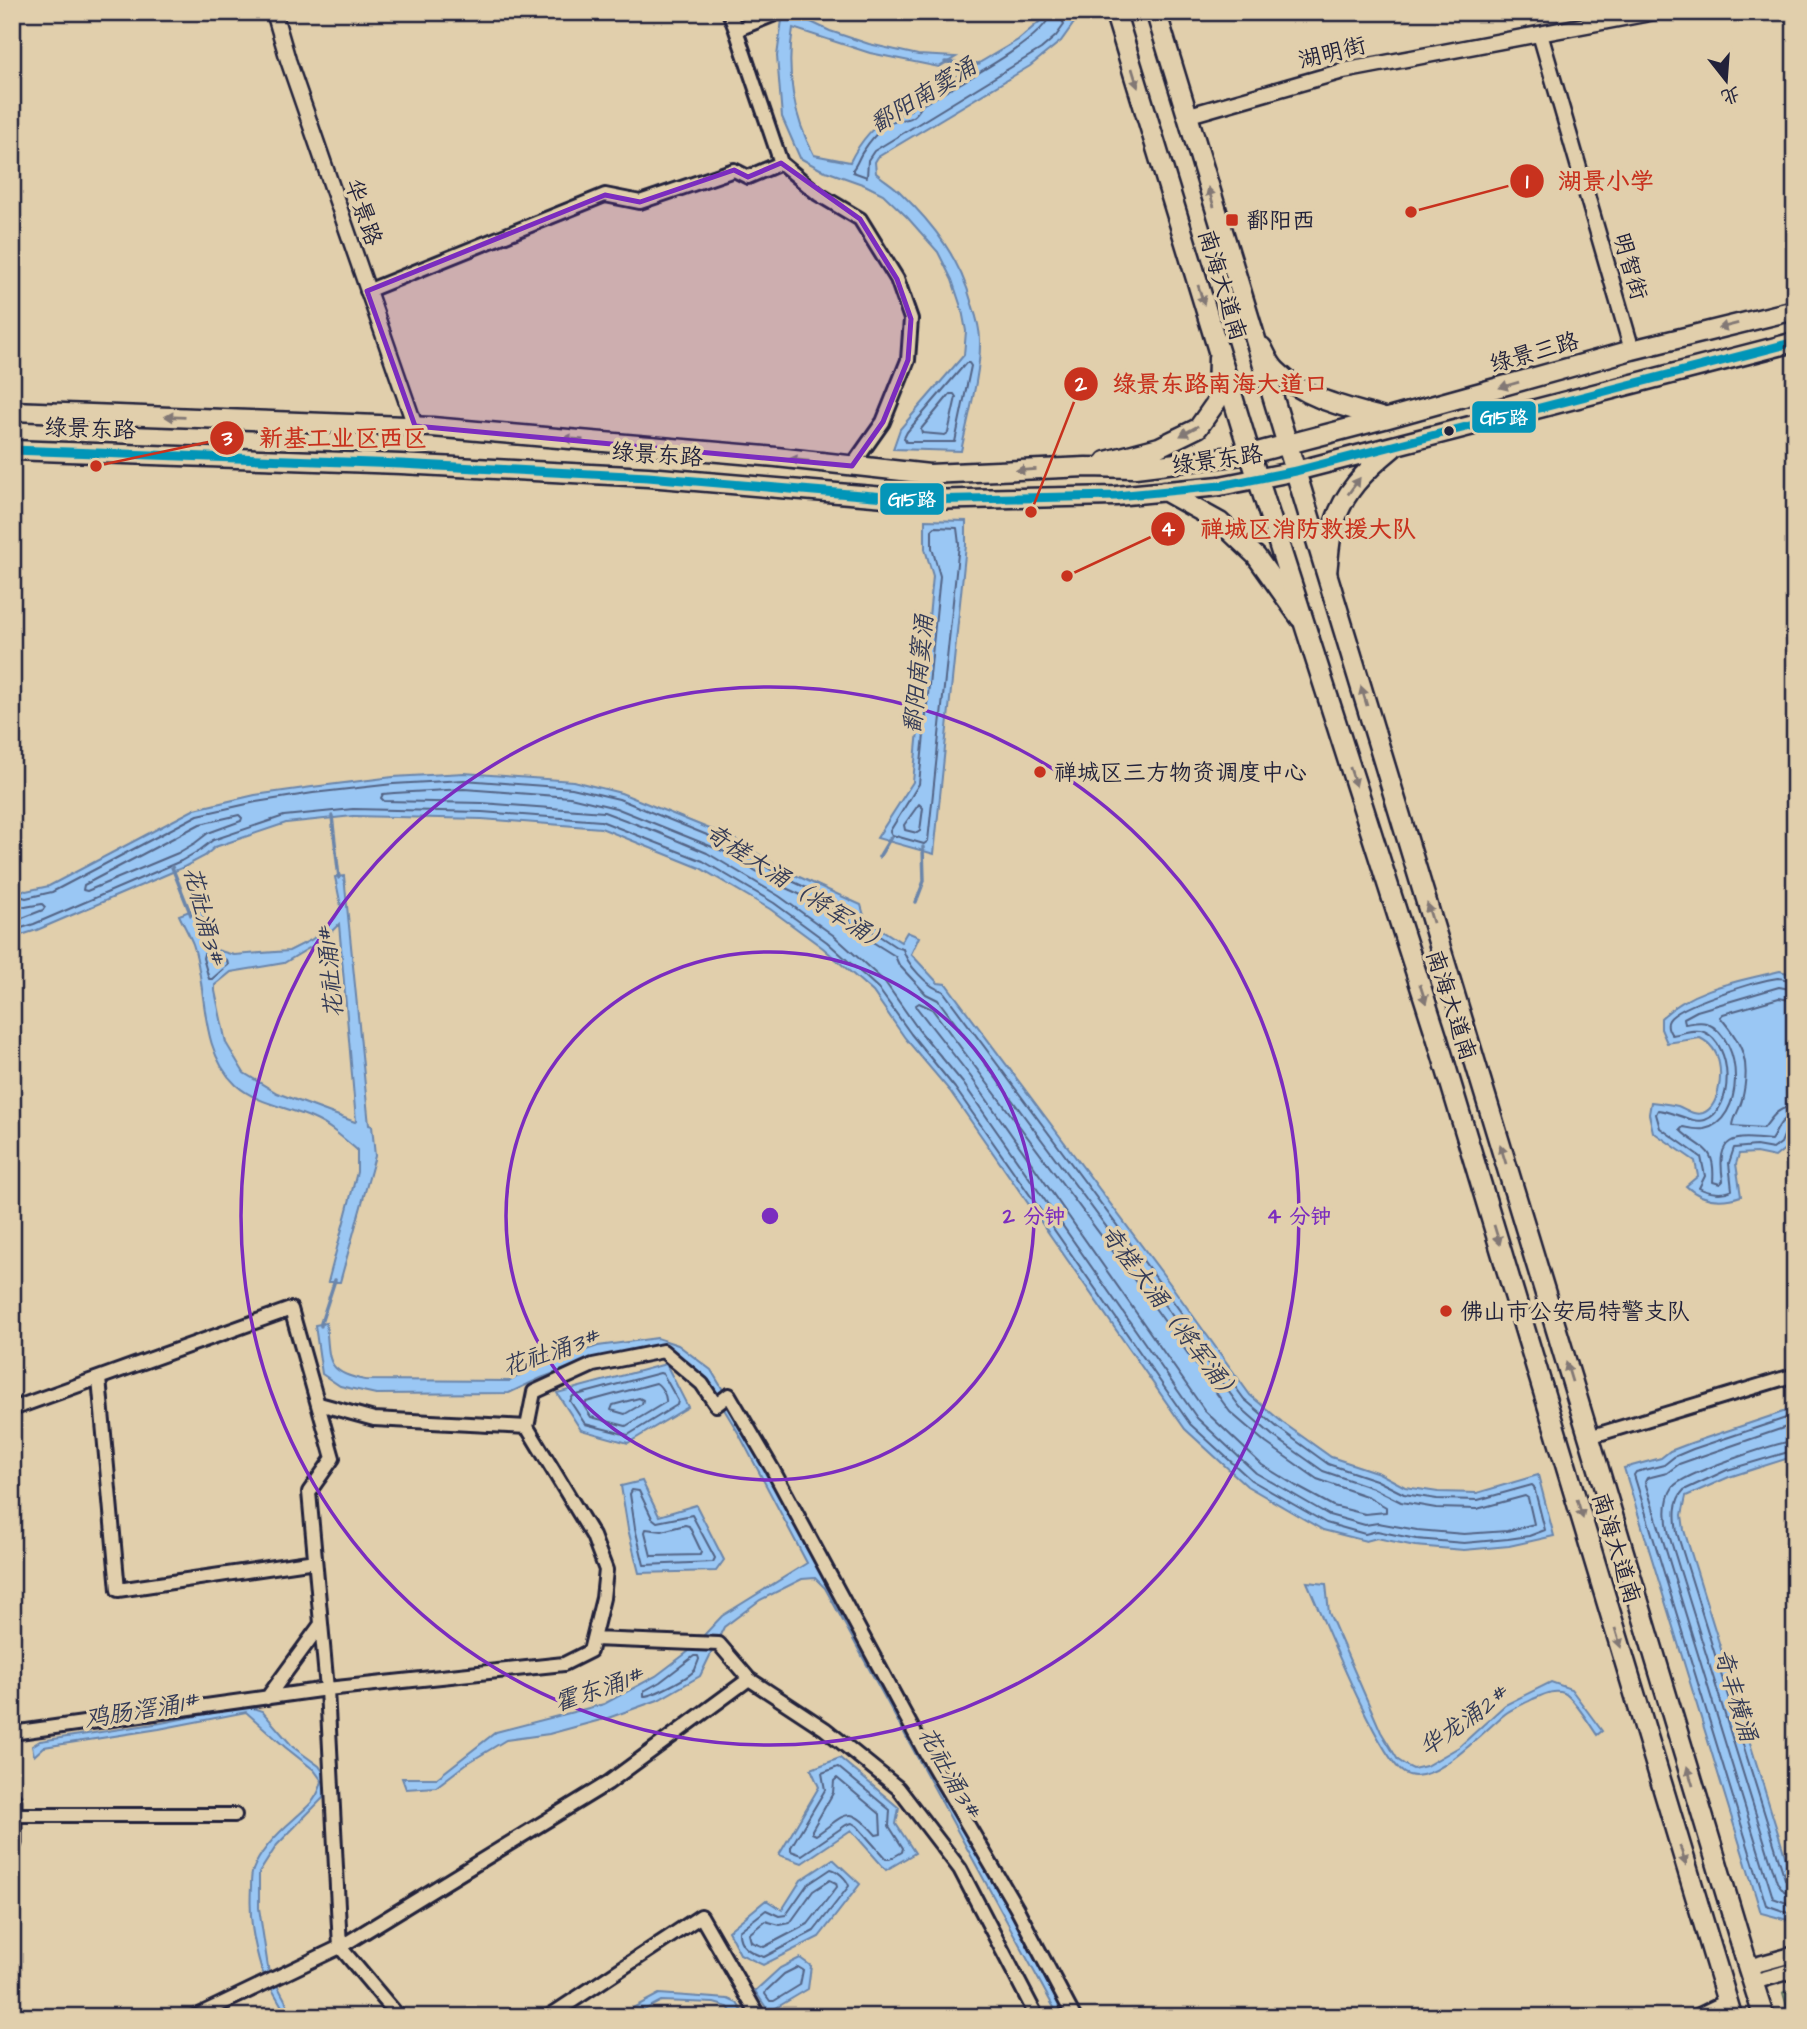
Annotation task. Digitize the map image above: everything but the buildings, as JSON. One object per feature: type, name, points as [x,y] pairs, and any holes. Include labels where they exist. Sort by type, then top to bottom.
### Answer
[{"type":"highway","name":"南海大道南","points":[[1115,12],[1303,623],[1437,1038],[1729,2010]]},
{"type":"highway","name":"南海大道南","points":[[1156,12],[1764,2017]]},
{"type":"main road","name":"绿景三路","points":[[1288,444],[1632,350],[1795,310]]},
{"type":"main road","points":[[1253,332],[1276,370],[1299,387],[1335,405],[1388,418]]},
{"type":"main road","points":[[1296,471],[1795,342]]},
{"type":"main road","points":[[1086,467],[1159,447],[1198,428],[1217,401],[1218,350]]},
{"type":"main road","name":"绿景东路","points":[[12,411],[415,426],[929,474],[1086,467],[1135,468],[1250,454],[1288,444]]},
{"type":"main road","points":[[1327,573],[1333,528],[1345,499],[1366,470],[1397,445]]},
{"type":"main road","name":"绿景东路","points":[[12,450],[401,464],[648,477],[921,500],[1116,496],[1220,485],[1296,471]]},
{"type":"main road","points":[[1164,491],[1220,522],[1256,556],[1303,623]]},
{"type":"main road","points":[[12,1801],[12,1843]]},
{"type":"street","name":"华景路","points":[[274,12],[288,60],[415,426]]},
{"type":"street","points":[[729,12],[781,163],[818,194],[860,219],[897,279],[911,319],[908,360],[883,422],[852,466]]},
{"type":"street","points":[[736,30],[780,12]]},
{"type":"street","name":"湖明街","points":[[1186,116],[1343,71],[1655,12]]},
{"type":"street","name":"明智街","points":[[1540,34],[1632,350]]},
{"type":"street","points":[[367,291],[605,195],[640,202],[734,170],[748,177],[781,163]]},
{"type":"street","points":[[12,1409],[291,1309],[333,1458],[309,1492],[327,1689],[340,1947],[399,2017]]},
{"type":"street","points":[[12,1733],[327,1689],[564,1664],[590,1651],[603,1598],[606,1570],[593,1536],[527,1427],[534,1392],[593,1365],[663,1351],[702,1384],[716,1405],[729,1395],[925,1752],[1016,1908],[1074,2017]]},
{"type":"street","points":[[1589,1437],[1795,1375]]},
{"type":"street","points":[[99,1378],[118,1590],[315,1560]]},
{"type":"street","points":[[319,1404],[374,1419],[527,1427]]},
{"type":"street","points":[[267,1698],[321,1624]]},
{"type":"street","points":[[593,1639],[719,1644],[749,1679],[825,1729],[898,1788],[960,1869],[1037,2017]]},
{"type":"street","points":[[194,2017],[340,1947],[608,1783],[749,1679]]},
{"type":"street","points":[[13,1815],[235,1815]]},
{"type":"street","points":[[548,2017],[701,1916],[759,2017]]},
{"type":"street","points":[[1750,1975],[1772,1961],[1795,1954]]},
{"type":"street","points":[[1750,1975],[1777,1976],[1795,1970]]},
{"type":"street","points":[[1696,2017],[1729,2010]]},
{"type":"highlighted area","points":[[781,163],[860,219],[897,279],[911,319],[908,360],[883,422],[852,466],[415,426],[367,291],[605,195],[640,202],[734,170],[748,177]]},
{"type":"green space","points":[[1795,1989],[1795,2017],[1790,2017],[1783,1993]]},
{"type":"water","points":[[776,12],[790,12],[830,31],[869,44],[918,55],[956,57],[939,67],[870,53],[793,28],[790,61],[793,93],[807,140],[814,155],[850,162],[863,140],[881,122],[895,112],[900,114],[911,110],[913,102],[1018,40],[1039,22],[1046,12],[1061,12],[1076,20],[1061,41],[1030,66],[878,157],[875,162],[876,173],[898,190],[935,230],[960,272],[976,317],[980,353],[961,451],[893,449],[900,429],[964,355],[966,331],[962,310],[952,280],[938,252],[883,194],[820,169],[800,158],[782,117],[777,56],[782,20]]},
{"type":"water","points":[[925,520],[966,521],[966,545],[934,854],[877,838],[913,782],[933,576],[925,549]]},
{"type":"water","name":"奇槎大涌（将军涌）","points":[[464,773],[573,781],[621,793],[732,838],[784,870],[861,905],[865,919],[901,942],[907,932],[919,937],[911,954],[938,983],[946,984],[1250,1395],[1331,1457],[1379,1473],[1405,1487],[1438,1492],[1477,1493],[1538,1475],[1554,1536],[1509,1546],[1464,1550],[1415,1546],[1377,1538],[1366,1541],[1323,1530],[1247,1486],[1185,1429],[950,1091],[905,1038],[873,992],[823,948],[770,909],[700,868],[601,828],[482,819],[353,816],[286,823],[215,847],[205,856],[184,867],[37,930],[12,938],[12,887],[26,891],[49,886],[195,809],[255,795],[312,787],[393,777]]},
{"type":"water","points":[[344,876],[369,1125],[372,1126],[375,1156],[340,1282],[328,1282],[357,1172],[357,1150],[320,1122],[244,1091],[224,1070],[215,1054],[210,1036],[198,961],[179,915],[200,907],[213,949],[234,955],[289,951],[311,940],[335,918],[341,906],[335,877]],"holes":[[[339,924],[356,1121],[277,1093],[244,1073],[226,1043],[215,991],[215,985],[231,972],[284,963],[324,939]]]},
{"type":"water","points":[[1780,971],[1795,975],[1795,1125],[1787,1147],[1775,1157],[1756,1153],[1739,1154],[1736,1164],[1741,1196],[1719,1200],[1705,1198],[1686,1186],[1698,1176],[1695,1161],[1653,1132],[1649,1114],[1651,1102],[1678,1106],[1696,1114],[1708,1110],[1718,1091],[1718,1059],[1707,1042],[1700,1038],[1667,1043],[1661,1029],[1661,1018],[1687,999],[1702,993],[1733,982]]},
{"type":"water","points":[[326,1323],[329,1355],[336,1368],[342,1373],[365,1380],[510,1381],[532,1368],[598,1346],[657,1338],[678,1345],[711,1370],[776,1478],[1071,2017],[1059,2017],[825,1588],[815,1578],[802,1579],[760,1600],[724,1627],[700,1676],[658,1700],[608,1718],[549,1734],[506,1740],[466,1764],[436,1787],[406,1789],[402,1778],[437,1778],[496,1732],[604,1704],[656,1676],[689,1651],[722,1616],[807,1563],[739,1434],[708,1383],[674,1355],[640,1350],[601,1356],[509,1393],[376,1394],[340,1386],[322,1374],[315,1325]]},
{"type":"water","points":[[666,1364],[688,1407],[628,1443],[581,1430],[557,1393]]},
{"type":"water","points":[[1795,1408],[1795,1456],[1729,1477],[1686,1496],[1682,1515],[1684,1530],[1795,1888],[1795,1922],[1761,1913],[1624,1468],[1661,1458],[1670,1451],[1691,1443]]},
{"type":"water","points":[[642,1481],[659,1516],[696,1505],[724,1560],[716,1571],[639,1573],[621,1486]]},
{"type":"water","points":[[1307,1582],[1326,1584],[1329,1613],[1381,1732],[1398,1760],[1407,1766],[1413,1769],[1426,1766],[1459,1747],[1505,1705],[1551,1682],[1571,1689],[1602,1731],[1597,1735],[1568,1696],[1552,1692],[1508,1712],[1443,1766],[1416,1776],[1404,1773],[1393,1762],[1366,1714]]},
{"type":"water","points":[[247,1706],[262,1711],[293,1747],[319,1766],[326,1776],[328,1786],[323,1798],[277,1845],[259,1873],[259,1908],[269,1974],[265,1976],[252,1929],[252,1873],[270,1842],[315,1798],[322,1781],[314,1770],[246,1712],[44,1747],[34,1756],[32,1746],[40,1741],[161,1723]]},
{"type":"water","points":[[840,1758],[899,1808],[896,1824],[915,1853],[886,1870],[851,1830],[802,1863],[779,1855],[819,1787],[811,1769]]},
{"type":"water","points":[[833,1859],[860,1884],[819,1937],[763,1965],[740,1954],[728,1931],[766,1900],[782,1910],[801,1880]]},
{"type":"water","points":[[800,1958],[811,1966],[808,1989],[769,2012],[755,1991],[780,1968]]},
{"type":"water","points":[[275,1981],[294,2017],[288,2017],[269,1984]]},
{"type":"water","points":[[659,1994],[728,1999],[737,2003],[746,2017],[735,2017],[728,2007],[714,2003],[661,2001],[631,2017],[616,2017]]},
{"type":"waterway","points":[[945,62],[979,64]]},
{"type":"waterway","name":"花社涌1#","points":[[332,816],[339,878]]},
{"type":"waterway","name":"鄱阳南窦涌","points":[[879,857],[891,837]]},
{"type":"waterway","name":"鄱阳南窦涌","points":[[916,902],[924,881],[923,847]]},
{"type":"waterway","name":"花社涌3#","points":[[172,867],[191,915]]},
{"type":"waterway","name":"花社涌3#","points":[[321,1326],[335,1280]]},
{"type":"transit line","name":"G15路","points":[[12,450],[401,464],[648,477],[921,500],[1116,496],[1220,486],[1296,471],[1795,342]]},
{"type":"place","name":"湖景小学","points":[[1411,212]]},
{"type":"place","name":"鄱阳西","points":[[1232,220]]},
{"type":"place","name":"新基工业区西区","points":[[96,466]]},
{"type":"place","name":"绿景东路南海大道口","points":[[1031,512]]},
{"type":"place","name":"禅城区消防救援大队","points":[[1067,576]]},
{"type":"place","name":"禅城区三方物资调度中心","points":[[1040,772]]},
{"type":"place","name":"佛山市公安局特警支队","points":[[1446,1311]]},
{"type":"water label","name":"霍东涌1#","points":[[598,1689]]},
{"type":"water label","name":"奇丰横涌","points":[[1736,1695]]},
{"type":"water label","name":"鸡肠滘涌1#","points":[[141,1710]]},
{"type":"water label","name":"华龙涌2#","points":[[1463,1721]]}]
